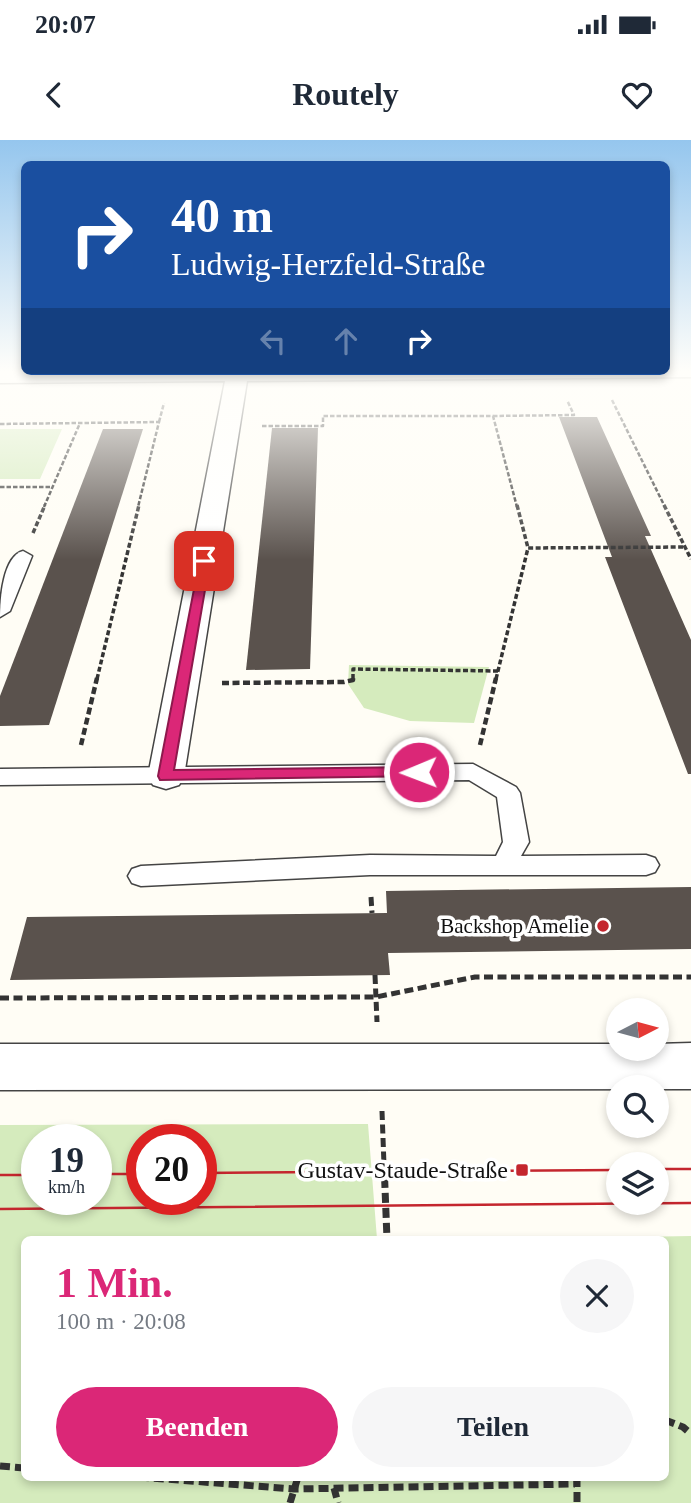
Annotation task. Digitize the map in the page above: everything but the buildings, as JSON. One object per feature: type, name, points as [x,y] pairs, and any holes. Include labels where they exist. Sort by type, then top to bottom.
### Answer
[{"type":"street","points":[[166,776],[227,433]]},
{"type":"street","points":[[0,1067],[691,1066]]},
{"type":"lane","points":[[0,611],[23,556]]},
{"type":"lane","points":[[0,777],[473,772],[508,793],[516,842],[503,866]]},
{"type":"lane","points":[[141,876],[370,865],[646,864]]},
{"type":"path","points":[[23,556],[76,433]]},
{"type":"path","points":[[73,777],[156,433]]},
{"type":"path","points":[[473,772],[528,548],[497,433]]},
{"type":"path","points":[[627,433],[691,559]]},
{"type":"path","points":[[0,488],[53,487]]},
{"type":"path","points":[[528,548],[685,547]]},
{"type":"path","points":[[221,683],[344,682],[353,680],[353,669],[498,671]]},
{"type":"path","points":[[374,975],[376,997]]},
{"type":"path","points":[[0,998],[376,997],[475,977],[691,978]]},
{"type":"path","points":[[382,1161],[387,1236]]},
{"type":"path","points":[[669,1421],[687,1426],[691,1434]]},
{"type":"path","points":[[0,1466],[21,1468]]},
{"type":"path","points":[[191,1481],[294,1489],[546,1481]]},
{"type":"path","points":[[290,1503],[297,1481]]},
{"type":"path","points":[[576,1481],[577,1503]]},
{"type":"path","points":[[334,1488],[338,1503]]},
{"type":"green space","points":[[0,433],[60,433],[40,479],[0,479]]},
{"type":"green space","points":[[349,665],[489,667],[474,723],[410,721],[364,708],[348,684]]},
{"type":"green space","points":[[217,1124],[368,1124],[377,1236],[21,1236],[21,1481],[669,1481],[669,1236],[691,1236],[691,1503],[0,1503],[0,1125],[21,1125],[21,1215],[112,1215],[112,1125],[126,1125],[126,1215],[217,1215]]},
{"type":"tram line","points":[[669,1169],[691,1169]]},
{"type":"tram line","points":[[217,1173],[606,1170]]},
{"type":"tram line","points":[[112,1174],[126,1174]]},
{"type":"tram line","points":[[0,1175],[21,1175]]},
{"type":"tram line","points":[[0,1209],[691,1203]]},
{"type":"place","name":"Backshop Amelie","points":[[603,926]]},
{"type":"place","name":"Gustav-Staude-Straße","points":[[522,1170]]},
{"type":"route","points":[[204,561],[166,776],[419,772]]}]
